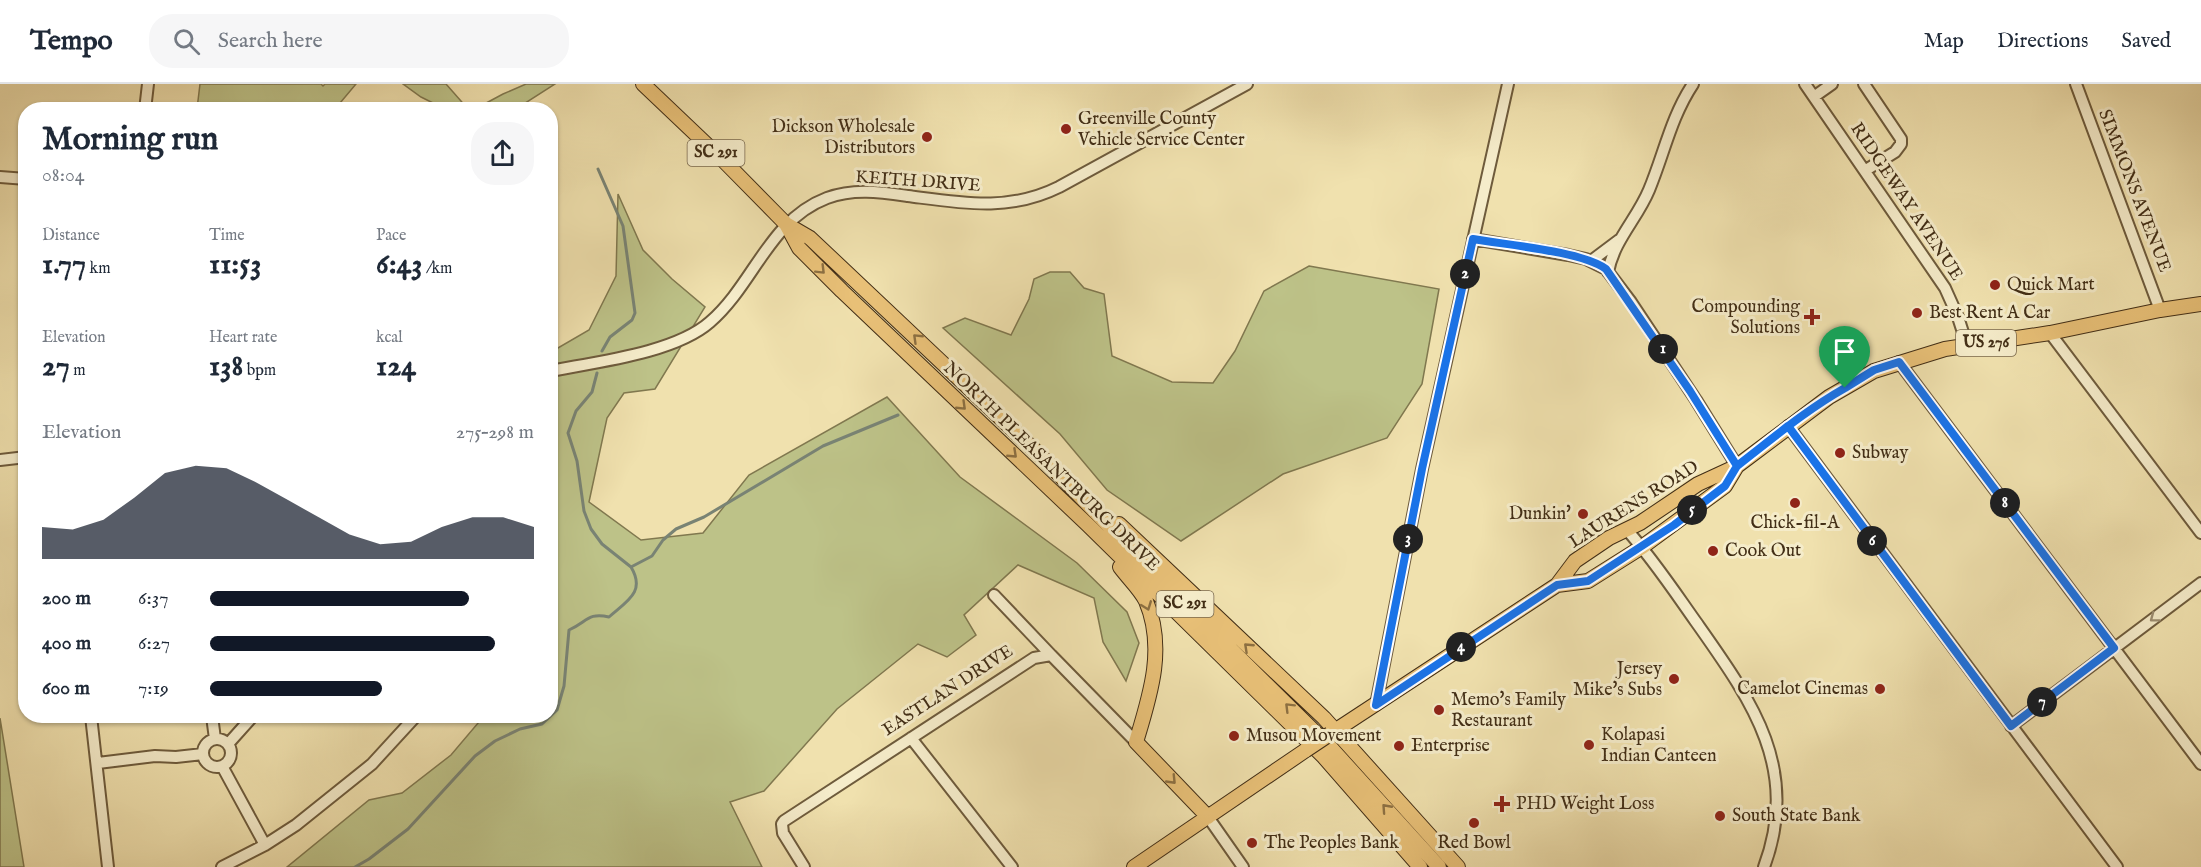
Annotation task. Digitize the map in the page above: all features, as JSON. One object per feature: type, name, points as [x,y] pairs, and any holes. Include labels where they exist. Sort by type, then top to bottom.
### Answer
[{"type":"main road","name":"NORTH PLEASANTBURG DRIVE","points":[[643,84],[786,224],[799,248],[993,436],[1088,525],[1330,742]]},
{"type":"main road","name":"NORTH PLEASANTBURG DRIVE","points":[[786,224],[810,237],[1004,423],[1119,524],[1330,742]]},
{"type":"main road","name":"LAURENS ROAD","points":[[1134,867],[1306,750],[1330,742],[1376,705],[1557,585],[1575,561],[1609,538],[1627,530],[1698,484],[1737,466],[1788,426],[1867,374],[1930,353],[1967,345],[2050,333],[2160,310],[2201,304]]},
{"type":"main road","name":"LAURENS ROAD","points":[[1557,585],[1588,581],[1642,546],[1725,486],[1737,466]]},
{"type":"main road","points":[[1088,525],[1145,599],[1154,626],[1155,667],[1136,742],[1208,817]]},
{"type":"main road","name":"SC 291","points":[[1330,742],[1420,867]]},
{"type":"main road","name":"SC 291","points":[[1330,742],[1440,867]]},
{"type":"main road","points":[[1330,742],[1458,867]]},
{"type":"street","points":[[146,102],[148,84]]},
{"type":"street","name":"KEITH DRIVE","points":[[558,370],[614,359],[663,346],[697,332],[724,308],[786,224],[804,208],[828,198],[857,191],[977,204],[1018,202],[1040,197],[1246,84]]},
{"type":"street","points":[[1376,705],[1422,469],[1508,84]]},
{"type":"street","points":[[1608,272],[1611,257],[1619,240],[1650,190],[1673,121],[1693,84]]},
{"type":"street","name":"RIDGEWAY AVENUE","points":[[1805,84],[1946,288],[1967,345]]},
{"type":"street","points":[[1815,96],[1832,84]]},
{"type":"street","points":[[1864,84],[1901,138],[1901,144],[1895,152],[1866,170]]},
{"type":"street","name":"SIMMONS AVENUE","points":[[2076,84],[2160,310]]},
{"type":"street","points":[[0,177],[18,178]]},
{"type":"street","points":[[1473,239],[1566,255],[1600,264],[1608,272],[1690,391],[1737,466]]},
{"type":"street","points":[[1591,261],[1619,240]]},
{"type":"street","points":[[2050,333],[2201,533]]},
{"type":"street","points":[[1899,362],[2201,764]]},
{"type":"street","points":[[1788,426],[2117,867]]},
{"type":"street","points":[[0,460],[18,458]]},
{"type":"street","points":[[1627,530],[1642,546],[1740,685],[1762,728],[1773,763],[1776,802],[1773,836],[1764,867]]},
{"type":"street","points":[[2011,726],[2201,583]]},
{"type":"street","points":[[994,595],[1136,742]]},
{"type":"street","name":"EASTLAN DRIVE","points":[[804,867],[783,832],[784,821],[1029,660],[1051,656]]},
{"type":"street","points":[[92,723],[98,763],[100,814],[108,867]]},
{"type":"street","points":[[214,723],[215,739]]},
{"type":"street","points":[[228,744],[247,723]]},
{"type":"street","points":[[222,867],[265,845],[296,825],[372,764],[410,723]]},
{"type":"street","points":[[911,738],[1012,867]]},
{"type":"street","points":[[215,739],[228,744],[230,758],[222,766],[212,766],[207,763],[203,754],[206,745],[215,739]]},
{"type":"street","points":[[98,763],[156,756],[176,757],[203,754]]},
{"type":"street","points":[[222,766],[265,845]]},
{"type":"street","points":[[1208,817],[1243,867]]},
{"type":"green space","points":[[200,84],[321,84],[323,86],[325,84],[356,84],[341,102],[198,102]]},
{"type":"green space","points":[[403,84],[446,84],[462,102],[431,102]]},
{"type":"green space","points":[[526,84],[555,84],[527,102],[488,102]]},
{"type":"green space","points":[[618,194],[643,250],[705,307],[655,389],[624,393],[607,418],[589,502],[641,540],[703,533],[749,475],[887,397],[960,477],[1077,563],[1127,612],[1139,643],[1126,681],[1103,642],[1094,598],[1018,565],[964,615],[976,635],[947,657],[918,644],[837,709],[764,791],[730,802],[762,867],[287,867],[369,800],[402,793],[451,755],[478,723],[558,723],[558,348],[589,330],[616,276]]},
{"type":"green space","points":[[1309,266],[1439,289],[1422,384],[1387,438],[1283,474],[1181,541],[1107,490],[1060,434],[943,328],[965,318],[1011,335],[1029,299],[1034,279],[1050,272],[1070,272],[1084,288],[1104,294],[1112,356],[1172,382],[1213,383],[1235,351],[1264,291]]},
{"type":"green space","points":[[0,718],[24,867],[0,867]]},
{"type":"waterway","points":[[598,169],[623,226],[635,313],[632,320],[610,337],[602,351]]},
{"type":"waterway","points":[[597,373],[592,392],[576,411],[568,433],[577,461],[584,511],[591,529],[602,544],[631,567]]},
{"type":"waterway","points":[[558,707],[564,686],[569,630],[592,617],[609,617],[628,601],[635,590],[636,583],[631,567],[652,556],[663,540],[676,529],[704,517],[823,446],[898,415]]},
{"type":"waterway","points":[[355,867],[408,829],[475,756],[495,741],[520,729],[543,723]]},
{"type":"place","name":"Greenville County Vehicle Service Center","points":[[1066,129]]},
{"type":"place","name":"Dickson Wholesale Distributors","points":[[927,137]]},
{"type":"place","name":"Quick Mart","points":[[1995,285]]},
{"type":"place","name":"Best Rent A Car","points":[[1917,313]]},
{"type":"place","name":"Compounding Solutions","points":[[1812,317]]},
{"type":"place","name":"Subway","points":[[1840,453]]},
{"type":"place","name":"Chick-fil-A","points":[[1795,503]]},
{"type":"place","name":"Dunkin'","points":[[1583,514]]},
{"type":"place","name":"Cook Out","points":[[1713,551]]},
{"type":"place","name":"Jersey Mike's Subs","points":[[1674,679]]},
{"type":"place","name":"Camelot Cinemas","points":[[1880,689]]},
{"type":"place","name":"Memo's Family Restaurant","points":[[1439,710]]},
{"type":"place","name":"Musou Movement","points":[[1234,736]]},
{"type":"place","name":"Kolapasi Indian Canteen","points":[[1589,745]]},
{"type":"place","name":"Enterprise","points":[[1399,746]]},
{"type":"place","name":"PHD Weight Loss","points":[[1502,804]]},
{"type":"place","name":"South State Bank","points":[[1720,816]]},
{"type":"place","name":"Red Bowl","points":[[1474,823]]},
{"type":"place","name":"The Peoples Bank","points":[[1252,843]]},
{"type":"route","points":[[1845,388],[1788,426],[1757,450],[1737,466],[1631,302],[1606,269],[1600,264],[1566,255],[1473,239],[1422,469],[1376,705],[1463,645],[1557,585],[1588,581],[1674,525],[1692,509],[1716,494],[1725,486],[1737,466],[1788,426],[2011,726],[2114,648],[1899,362],[1874,370],[1845,388]]}]
